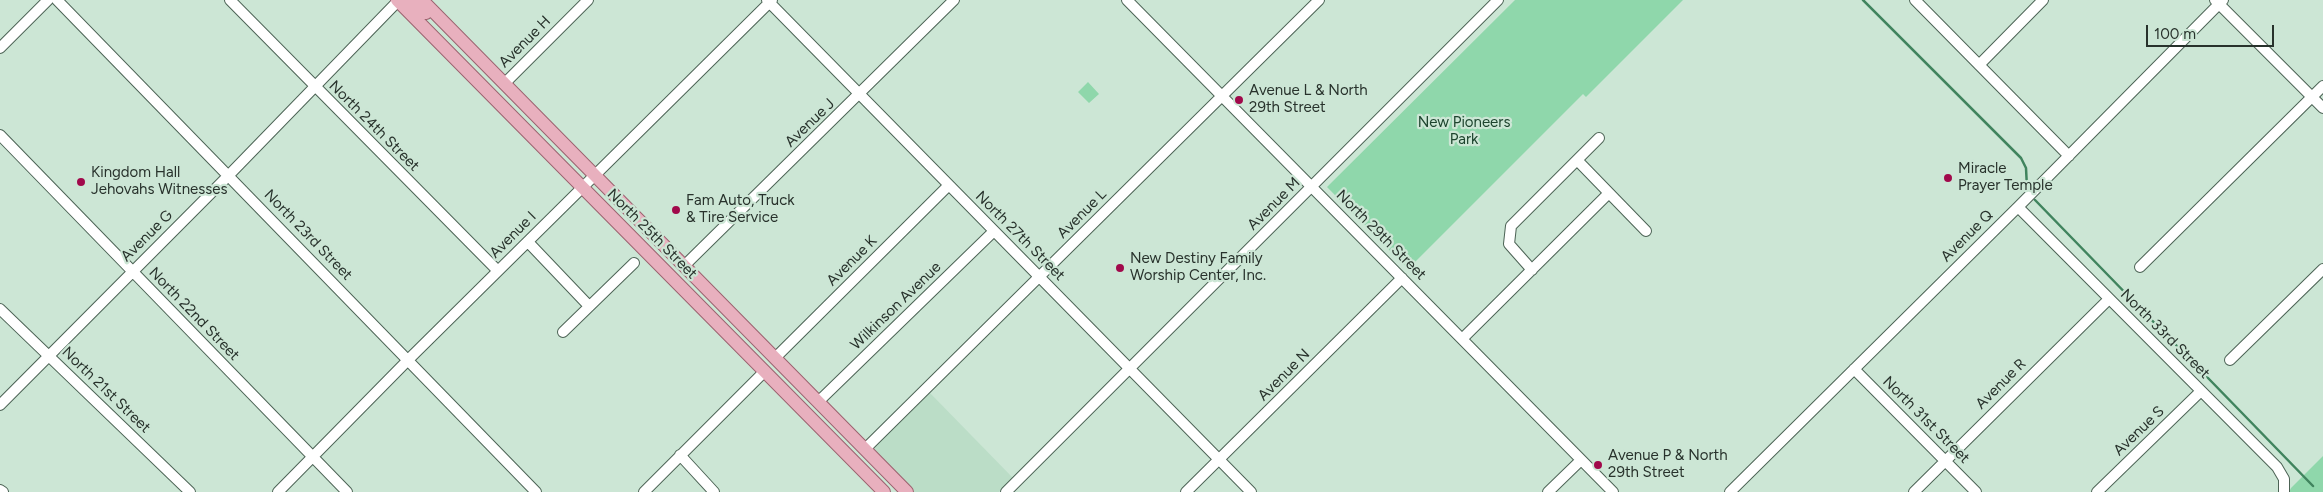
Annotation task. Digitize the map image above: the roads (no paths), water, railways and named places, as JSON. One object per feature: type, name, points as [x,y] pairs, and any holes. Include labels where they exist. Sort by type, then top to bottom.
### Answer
[{"type":"main road","name":"North 25th Street","points":[[403,0],[583,187],[884,492]]},
{"type":"main road","points":[[403,0],[417,4],[474,60],[486,65]]},
{"type":"main road","name":"North 25th Street","points":[[422,0],[907,492]]},
{"type":"main road","points":[[765,371],[783,375],[838,431],[851,435]]},
{"type":"street","points":[[0,48],[48,0]]},
{"type":"street","name":"North 23rd Street","points":[[57,0],[409,359],[536,492]]},
{"type":"street","name":"North 24th Street","points":[[230,0],[498,271]]},
{"type":"street","name":"Avenue G","points":[[0,405],[314,87],[403,0]]},
{"type":"street","name":"Avenue H","points":[[504,84],[588,0]]},
{"type":"street","name":"Avenue J","points":[[685,265],[860,95],[954,0]]},
{"type":"street","name":"Avenue L","points":[[866,449],[1319,0]]},
{"type":"street","points":[[1915,0],[2069,156]]},
{"type":"street","points":[[1979,65],[2043,0]]},
{"type":"street","name":"North 27th Street","points":[[769,1],[1251,492]]},
{"type":"street","name":"Avenue I","points":[[278,492],[769,1]]},
{"type":"street","name":"North 29th Street","points":[[1131,1],[1222,96],[1613,492]]},
{"type":"street","name":"Avenue M","points":[[1006,492],[1312,187],[1495,1]]},
{"type":"street","points":[[2219,1],[2323,108]]},
{"type":"street","name":"Avenue Q","points":[[1730,492],[2069,156],[2219,1]]},
{"type":"street","points":[[2140,267],[2323,86]]},
{"type":"street","name":"North 22nd Street","points":[[0,135],[347,492]]},
{"type":"street","points":[[1532,270],[1509,244],[1511,226],[1599,138]]},
{"type":"street","points":[[1577,160],[1646,231]]},
{"type":"street","name":"Avenue K","points":[[775,358],[949,185]]},
{"type":"street","points":[[1462,340],[1609,192]]},
{"type":"street","name":"North 33rd Street","points":[[2018,207],[2277,467],[2285,489]]},
{"type":"street","name":"Wilkinson Avenue","points":[[818,402],[994,231]]},
{"type":"street","points":[[528,242],[589,306]]},
{"type":"street","points":[[562,332],[634,263]]},
{"type":"street","points":[[2230,360],[2323,269]]},
{"type":"street","name":"Avenue N","points":[[1186,492],[1402,278]]},
{"type":"street","name":"Avenue R","points":[[1914,492],[2109,298]]},
{"type":"street","name":"North 21st Street","points":[[0,309],[190,492]]},
{"type":"street","name":"North 31st Street","points":[[1854,369],[1976,492]]},
{"type":"street","points":[[644,492],[765,371]]},
{"type":"street","name":"Avenue S","points":[[2097,492],[2201,391]]},
{"type":"street","points":[[680,455],[714,492]]},
{"type":"street","points":[[1548,492],[1581,460]]},
{"type":"waterway","points":[[1863,0],[2021,158],[2026,168],[2027,188]]},
{"type":"waterway","points":[[2035,200],[2313,486]]},
{"type":"place","name":"Avenue L & North 29th Street","points":[[1239,100]]},
{"type":"place","name":"Miracle Prayer Temple","points":[[1948,178]]},
{"type":"place","name":"Kingdom Hall Jehovahs Witnesses","points":[[81,182]]},
{"type":"place","name":"Fam Auto, Truck & Tire Service","points":[[676,210]]},
{"type":"place","name":"New Destiny Family Worship Center, Inc.","points":[[1120,268]]},
{"type":"place","name":"Avenue P & North 29th Street","points":[[1598,465]]},
{"type":"park label","name":"New Pioneers Park","points":[[1464,132]]}]
